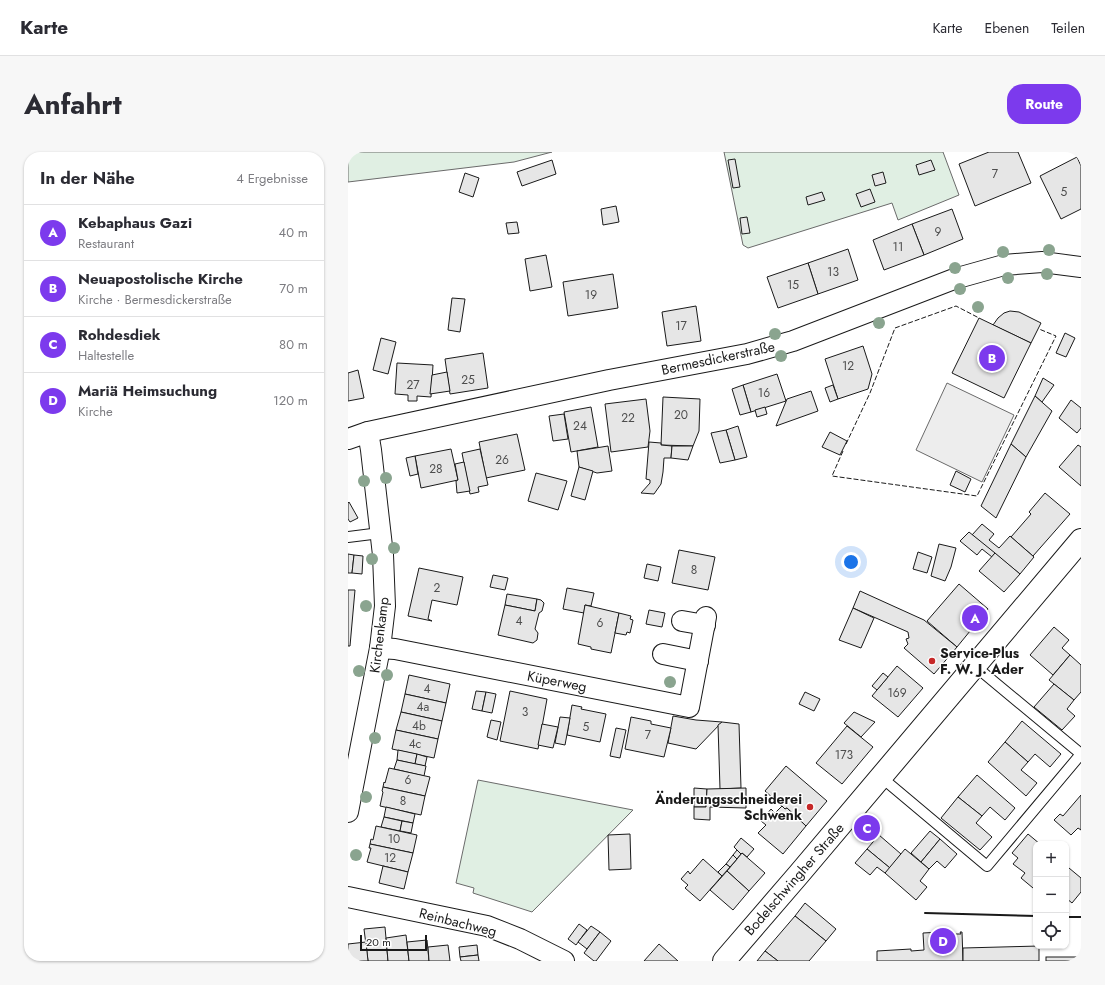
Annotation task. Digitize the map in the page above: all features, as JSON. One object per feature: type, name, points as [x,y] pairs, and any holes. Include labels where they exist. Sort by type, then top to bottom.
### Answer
[{"type":"street","name":"Bermesdickerstraße","points":[[348,439],[368,432],[609,380],[747,354],[793,341],[954,279],[1004,265],[1042,262],[1081,267]]},
{"type":"street","name":"Kirchenkamp","points":[[348,812],[352,770],[380,648],[385,606],[383,555],[368,432]]},
{"type":"street","name":"Bodelschwingher Straße","points":[[724,961],[1081,540]]},
{"type":"street","name":"Küperweg","points":[[380,648],[395,649],[689,707],[705,621],[682,621]]},
{"type":"street","points":[[663,654],[698,661]]},
{"type":"street","name":"Reinbachweg","points":[[348,896],[487,926],[520,938],[564,961]]},
{"type":"lane","points":[[348,537],[380,533]]},
{"type":"lane","points":[[881,777],[987,866],[1081,754],[975,666]]},
{"type":"green space","points":[[348,152],[552,152],[514,162],[348,182]]},
{"type":"green space","points":[[724,152],[943,152],[959,195],[898,220],[892,203],[748,248],[743,245]]},
{"type":"green space","points":[[478,780],[633,810],[532,912],[473,893],[474,888],[456,883]]},
{"type":"shaded area","points":[[947,383],[1014,415],[982,482],[916,450]]},
{"type":"building","points":[[989,152],[1018,152],[1031,183],[975,206],[959,164]]},
{"type":"building","points":[[1077,157],[1081,166],[1081,209],[1061,219],[1040,176]]},
{"type":"building","points":[[735,159],[740,187],[733,188],[728,160]]},
{"type":"building","points":[[552,160],[556,174],[522,186],[517,172]]},
{"type":"building","points":[[931,160],[935,170],[919,175],[916,165]]},
{"type":"building","points":[[883,172],[886,183],[875,186],[872,175]]},
{"type":"building","points":[[465,173],[479,178],[473,197],[459,192]]},
{"type":"building","points":[[870,189],[875,202],[861,207],[856,194]]},
{"type":"building","points":[[822,192],[825,200],[808,205],[806,197]]},
{"type":"building","points":[[616,206],[619,222],[603,225],[601,209]]},
{"type":"building","points":[[952,209],[963,239],[924,255],[912,224]]},
{"type":"building","points":[[747,217],[750,233],[742,234],[740,218]]},
{"type":"building","points":[[517,222],[519,233],[508,234],[506,223]]},
{"type":"building","points":[[912,224],[924,255],[884,270],[873,240]]},
{"type":"building","points":[[848,249],[858,280],[818,294],[808,263]]},
{"type":"building","points":[[546,255],[552,287],[530,291],[525,259]]},
{"type":"building","points":[[808,263],[818,294],[778,308],[767,277]]},
{"type":"building","points":[[613,274],[618,308],[568,316],[563,282]]},
{"type":"building","points":[[452,298],[465,299],[460,332],[448,330]]},
{"type":"building","points":[[696,306],[701,341],[667,346],[662,312]]},
{"type":"building","points":[[1010,311],[1019,312],[1041,323],[1031,343],[993,325],[1004,313]]},
{"type":"building","points":[[979,318],[1031,343],[1004,398],[952,373]]},
{"type":"building","points":[[1065,333],[1075,338],[1066,357],[1056,353]]},
{"type":"building","points":[[381,338],[396,342],[388,374],[373,370]]},
{"type":"building","points":[[863,346],[872,374],[868,389],[838,399],[825,359]]},
{"type":"building","points":[[483,353],[488,388],[450,394],[445,359]]},
{"type":"building","points":[[397,363],[433,365],[431,397],[417,396],[417,401],[408,401],[408,395],[395,394]]},
{"type":"building","points":[[358,370],[364,398],[348,401],[348,373]]},
{"type":"building","points":[[447,372],[450,391],[430,394],[432,375]]},
{"type":"building","points":[[777,374],[786,401],[751,412],[743,385]]},
{"type":"building","points":[[1043,378],[1054,385],[1042,402],[1035,396]]},
{"type":"building","points":[[743,385],[751,412],[740,415],[732,389]]},
{"type":"building","points":[[833,385],[838,399],[830,402],[825,388]]},
{"type":"building","points":[[811,391],[818,411],[776,426],[787,399]]},
{"type":"building","points":[[1035,396],[1052,411],[1026,457],[1011,444]]},
{"type":"building","points":[[663,397],[700,399],[699,431],[693,446],[661,445]]},
{"type":"building","points":[[646,399],[650,431],[648,447],[611,452],[605,404]]},
{"type":"building","points":[[1071,400],[1081,408],[1081,428],[1077,433],[1059,418]]},
{"type":"building","points":[[591,407],[598,447],[571,452],[564,412]]},
{"type":"building","points":[[765,407],[767,414],[757,417],[755,410]]},
{"type":"building","points":[[564,414],[568,439],[553,441],[549,416]]},
{"type":"building","points":[[738,426],[747,457],[735,460],[726,430]]},
{"type":"building","points":[[726,430],[735,460],[720,463],[711,433]]},
{"type":"building","points":[[830,432],[847,441],[840,455],[822,447]]},
{"type":"building","points":[[517,434],[525,470],[486,478],[479,442]]},
{"type":"building","points":[[649,442],[672,446],[671,458],[664,458],[661,484],[654,494],[641,493],[650,483],[650,480],[646,479]]},
{"type":"building","points":[[1011,444],[1026,457],[996,518],[981,506]]},
{"type":"building","points":[[1078,445],[1081,447],[1081,486],[1059,467]]},
{"type":"building","points":[[608,446],[612,471],[597,473],[579,467],[577,451]]},
{"type":"building","points":[[672,446],[693,446],[688,460],[671,458]]},
{"type":"building","points":[[451,449],[458,480],[421,488],[415,456]]},
{"type":"building","points":[[480,449],[488,485],[478,487],[479,492],[470,494],[462,453]]},
{"type":"building","points":[[415,456],[418,474],[410,476],[406,458]]},
{"type":"building","points":[[464,462],[470,491],[457,493],[456,481],[458,480],[455,464]]},
{"type":"building","points":[[579,467],[593,471],[585,500],[571,496]]},
{"type":"building","points":[[956,471],[971,479],[965,492],[950,485]]},
{"type":"building","points":[[536,473],[567,481],[558,510],[528,501]]},
{"type":"building","points":[[1045,493],[1070,514],[1033,556],[1011,537],[1031,514],[1029,512]]},
{"type":"building","points":[[349,502],[358,518],[350,522],[348,519]]},
{"type":"building","points":[[982,524],[994,534],[989,540],[999,548],[1010,536],[1034,557],[1020,574],[972,535]]},
{"type":"building","points":[[969,532],[995,553],[992,557],[982,549],[977,555],[960,541]]},
{"type":"building","points":[[939,544],[956,548],[951,567],[945,581],[931,576]]},
{"type":"building","points":[[679,550],[715,557],[708,590],[672,583]]},
{"type":"building","points":[[918,552],[932,557],[927,573],[913,569]]},
{"type":"building","points":[[995,553],[1020,574],[1004,592],[979,571]]},
{"type":"building","points":[[348,554],[354,555],[352,573],[348,573]]},
{"type":"building","points":[[354,555],[363,556],[362,574],[352,573]]},
{"type":"building","points":[[647,564],[661,567],[658,581],[644,578]]},
{"type":"building","points":[[419,568],[463,577],[457,605],[432,600],[428,619],[432,621],[408,616]]},
{"type":"building","points":[[493,575],[508,578],[505,590],[490,587]]},
{"type":"building","points":[[959,584],[988,609],[957,647],[927,621]]},
{"type":"building","points":[[567,588],[594,593],[591,606],[585,605],[584,613],[563,609]]},
{"type":"building","points":[[348,590],[355,590],[350,646],[348,646]]},
{"type":"building","points":[[860,591],[924,620],[957,647],[934,674],[904,648],[908,644],[906,639],[909,638],[908,632],[853,608]]},
{"type":"building","points":[[507,594],[537,599],[535,611],[505,605]]},
{"type":"building","points":[[537,599],[544,603],[542,611],[539,613],[535,629],[538,633],[537,640],[533,643],[498,635],[505,605],[535,611]]},
{"type":"building","points":[[585,605],[619,613],[611,653],[591,649],[591,647],[578,644]]},
{"type":"building","points":[[853,608],[874,618],[861,648],[839,640]]},
{"type":"building","points":[[649,610],[665,613],[662,627],[646,624]]},
{"type":"building","points":[[619,613],[631,616],[630,619],[633,620],[630,633],[627,632],[626,635],[615,633]]},
{"type":"building","points":[[1054,627],[1069,640],[1062,648],[1070,655],[1053,675],[1030,655]]},
{"type":"building","points":[[1070,655],[1081,665],[1081,692],[1074,700],[1049,680]]},
{"type":"building","points":[[897,666],[923,688],[898,717],[872,696]]},
{"type":"building","points":[[883,673],[888,677],[877,690],[872,686]]},
{"type":"building","points":[[409,675],[450,684],[446,703],[405,694]]},
{"type":"building","points":[[1054,684],[1074,700],[1067,709],[1075,716],[1062,730],[1034,707]]},
{"type":"building","points":[[476,691],[486,692],[482,711],[472,709]]},
{"type":"building","points":[[510,691],[547,699],[538,749],[500,741]]},
{"type":"building","points":[[486,692],[496,694],[492,713],[482,711]]},
{"type":"building","points":[[805,692],[820,699],[814,711],[799,704]]},
{"type":"building","points":[[405,694],[446,703],[442,721],[401,712]]},
{"type":"building","points":[[572,705],[582,707],[581,709],[606,714],[600,742],[567,735]]},
{"type":"building","points":[[401,712],[442,721],[438,739],[396,730]]},
{"type":"building","points":[[854,712],[875,722],[861,737],[844,723]]},
{"type":"building","points":[[673,716],[722,722],[696,749],[668,743]]},
{"type":"building","points":[[560,717],[570,718],[565,745],[555,743]]},
{"type":"building","points":[[631,717],[651,721],[651,724],[671,728],[664,757],[625,749]]},
{"type":"building","points":[[491,720],[501,722],[497,740],[487,737]]},
{"type":"building","points":[[1022,721],[1061,754],[1050,767],[1035,754],[1028,762],[1005,742]]},
{"type":"building","points":[[722,722],[739,724],[741,788],[720,789],[718,725]]},
{"type":"building","points":[[542,724],[558,727],[553,748],[538,745]]},
{"type":"building","points":[[847,726],[873,747],[842,784],[816,763]]},
{"type":"building","points":[[616,728],[626,730],[620,758],[610,756]]},
{"type":"building","points":[[396,730],[438,739],[434,758],[392,749]]},
{"type":"building","points":[[1005,742],[1028,762],[1021,770],[1037,783],[1026,796],[988,762]]},
{"type":"building","points":[[398,750],[417,754],[415,764],[397,760]]},
{"type":"building","points":[[417,754],[427,757],[425,766],[415,764]]},
{"type":"building","points":[[397,760],[426,766],[424,776],[394,769]]},
{"type":"building","points":[[786,766],[827,801],[806,826],[787,808],[785,809],[765,791]]},
{"type":"building","points":[[389,768],[430,777],[425,796],[383,787]]},
{"type":"building","points":[[977,775],[1015,808],[1005,820],[990,807],[982,816],[958,797]]},
{"type":"building","points":[[383,787],[425,796],[421,815],[380,806]]},
{"type":"building","points":[[694,788],[707,789],[706,807],[694,807]]},
{"type":"building","points":[[746,788],[746,808],[710,807],[710,820],[694,819],[694,807],[706,807],[707,789]]},
{"type":"building","points":[[1081,795],[1081,830],[1078,828],[1071,835],[1054,820],[1060,814],[1063,816]]},
{"type":"building","points":[[958,797],[982,816],[976,823],[992,837],[980,850],[941,818]]},
{"type":"building","points":[[782,806],[785,809],[787,808],[806,826],[783,854],[758,833],[766,825],[761,821],[771,809],[775,813]]},
{"type":"building","points":[[386,807],[415,814],[413,823],[384,817]]},
{"type":"building","points":[[384,817],[402,821],[400,831],[381,827]]},
{"type":"building","points":[[402,821],[413,823],[411,833],[400,831]]},
{"type":"building","points":[[376,826],[417,835],[413,853],[370,844],[371,839],[373,840]]},
{"type":"building","points":[[930,831],[940,839],[921,862],[911,853]]},
{"type":"building","points":[[630,834],[631,869],[609,870],[608,835]]},
{"type":"building","points":[[1028,834],[1036,841],[1033,841],[1033,888],[1021,878],[1025,873],[1013,864],[1018,858],[1012,853]]},
{"type":"building","points":[[879,835],[901,854],[890,868],[867,849]]},
{"type":"building","points":[[741,838],[754,849],[747,857],[742,853],[741,854],[734,847]]},
{"type":"building","points":[[940,839],[957,854],[945,868],[937,861],[929,869],[921,862]]},
{"type":"building","points":[[370,844],[413,853],[408,872],[367,862],[371,848],[369,848]]},
{"type":"building","points":[[867,849],[890,868],[885,873],[877,867],[870,875],[855,863]]},
{"type":"building","points":[[905,849],[929,869],[920,881],[927,887],[916,900],[885,873]]},
{"type":"building","points":[[737,850],[741,854],[737,859],[733,855]]},
{"type":"building","points":[[742,853],[765,873],[749,891],[727,871]]},
{"type":"building","points":[[733,855],[737,859],[730,867],[726,864]]},
{"type":"building","points":[[703,859],[722,876],[700,901],[685,888],[688,885],[681,879],[688,871],[690,874]]},
{"type":"building","points":[[726,864],[730,867],[722,876],[718,872]]},
{"type":"building","points":[[383,866],[408,872],[404,889],[379,883]]},
{"type":"building","points":[[1069,868],[1081,878],[1081,892],[1072,903],[1069,900]]},
{"type":"building","points":[[727,871],[749,891],[733,910],[710,890]]},
{"type":"building","points":[[805,903],[836,929],[826,941],[795,916]]},
{"type":"building","points":[[795,916],[826,941],[809,961],[778,961],[765,951]]},
{"type":"building","points":[[579,924],[587,930],[576,945],[568,939]]},
{"type":"building","points":[[591,926],[600,932],[587,949],[578,942]]},
{"type":"building","points":[[385,927],[388,961],[368,961],[364,929]]},
{"type":"building","points":[[600,932],[611,941],[596,961],[594,961],[584,953]]},
{"type":"building","points":[[942,932],[942,934],[961,934],[960,932],[962,932],[963,961],[877,961],[877,951],[911,949],[911,951],[924,950],[923,933]]},
{"type":"building","points":[[406,935],[409,961],[388,961],[386,938]]},
{"type":"building","points":[[427,940],[429,961],[409,961],[407,942]]},
{"type":"building","points":[[366,942],[368,961],[348,961],[348,944]]},
{"type":"building","points":[[659,944],[678,961],[644,961]]},
{"type":"building","points":[[448,945],[450,961],[429,961],[428,947]]},
{"type":"building","points":[[477,945],[478,955],[460,957],[459,947]]},
{"type":"building","points":[[1033,946],[1033,949],[1039,949],[1039,961],[963,961],[963,948]]},
{"type":"building","points":[[765,951],[778,961],[757,961]]},
{"type":"building","points":[[478,955],[479,961],[461,961],[460,957]]},
{"type":"building","points":[[1046,957],[1080,957],[1080,961],[1046,961]]},
{"type":"fence","points":[[846,444],[870,393],[895,328],[956,306],[979,318]]},
{"type":"fence","points":[[843,451],[832,476],[977,496],[1056,336],[1039,329]]},
{"type":"wall","points":[[925,913],[1033,916]]},
{"type":"wall","points":[[1069,917],[1081,917]]},
{"type":"place","name":"Neuapostolische Kirche","points":[[992,358]]},
{"type":"place","name":"Kebaphaus Gazi","points":[[975,618]]},
{"type":"place","name":"Service-Plus F. W. J. Ader","points":[[932,661]]},
{"type":"place","name":"Änderungsschneiderei Schwenk","points":[[810,807]]},
{"type":"place","name":"Rohdesdiek","points":[[867,828]]},
{"type":"place","name":"Mariä Heimsuchung","points":[[943,941]]}]
